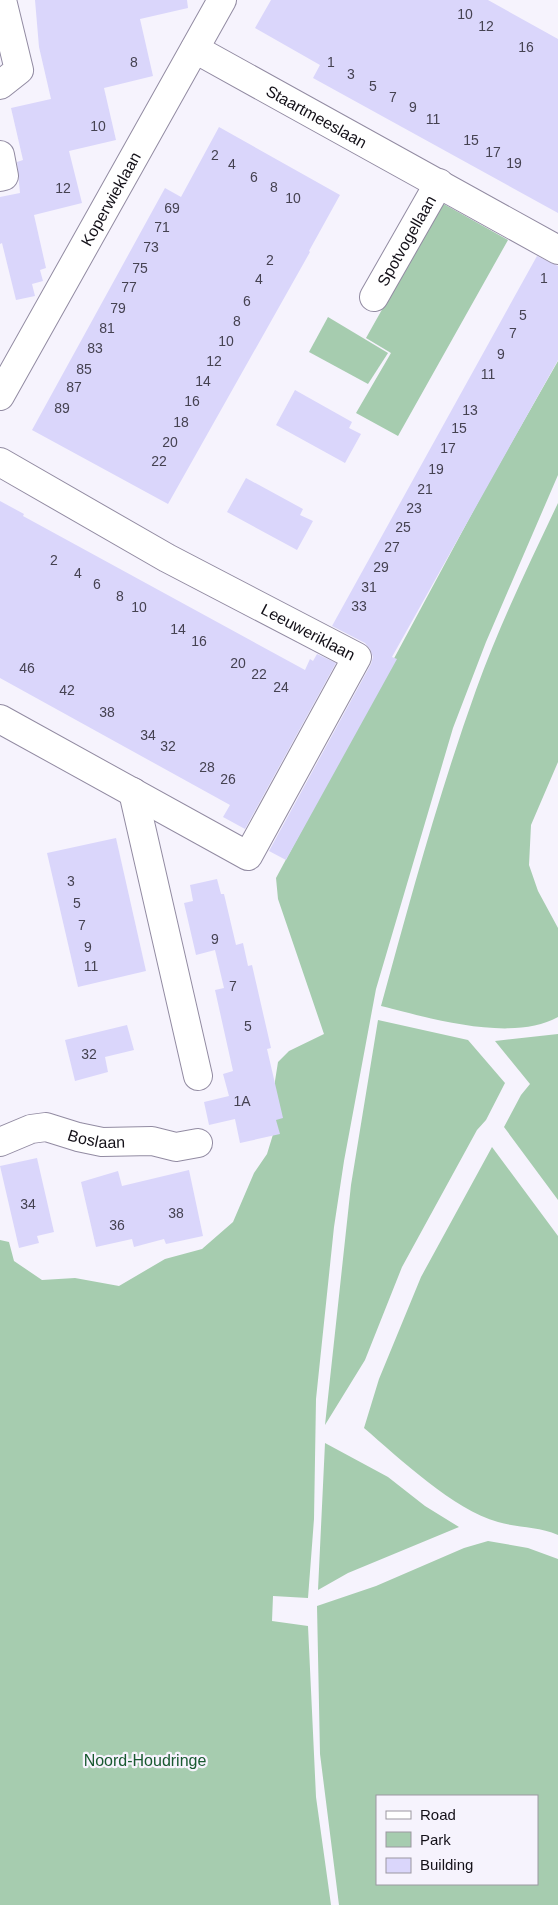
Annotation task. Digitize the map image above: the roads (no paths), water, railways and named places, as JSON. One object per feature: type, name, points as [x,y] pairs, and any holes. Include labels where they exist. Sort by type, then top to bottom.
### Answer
[{"type":"street","points":[[0,85],[19,70],[2,0]]},
{"type":"street","name":"Koperwieklaan","points":[[0,396],[222,0]]},
{"type":"street","name":"Staartmeeslaan","points":[[195,49],[558,250]]},
{"type":"street","name":"Spotvogellaan","points":[[374,297],[439,183]]},
{"type":"street","name":"Leeuweriklaan","points":[[0,462],[167,558],[356,657],[248,856],[0,719]]},
{"type":"street","points":[[133,792],[198,1076]]},
{"type":"street","name":"Boslaan","points":[[0,1142],[31,1129],[46,1126],[78,1137],[102,1142],[152,1141],[176,1148],[198,1143]]},
{"type":"park label","name":"Noord-Houdringe","points":[[145,1760]]}]
